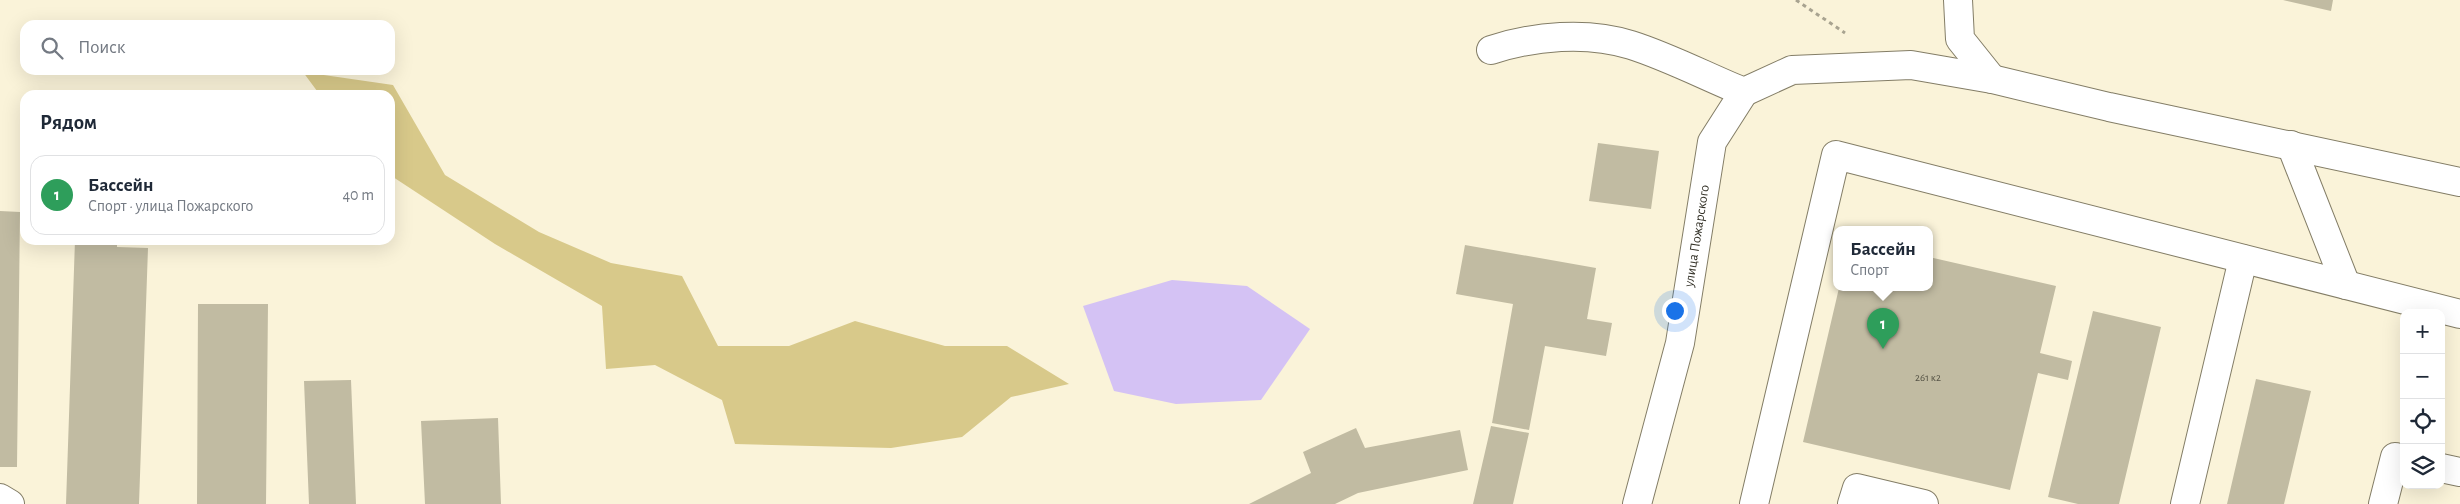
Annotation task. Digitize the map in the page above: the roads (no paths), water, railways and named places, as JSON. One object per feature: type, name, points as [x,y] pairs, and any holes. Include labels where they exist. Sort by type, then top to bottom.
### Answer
[{"type":"street","points":[[1958,0],[1960,39],[1992,79]]},
{"type":"street","points":[[1491,50],[1514,42],[1581,36],[1630,45],[1744,92],[1792,70],[1911,65],[1992,79],[2109,107],[2460,182]]},
{"type":"street","name":"улица Пожарского","points":[[1637,504],[1680,343],[1712,142],[1744,92]]},
{"type":"street","points":[[2291,145],[2346,285]]},
{"type":"street","points":[[1754,504],[1836,155],[2460,314]]},
{"type":"street","points":[[2185,504],[2243,259]]},
{"type":"street","points":[[2383,504],[2395,457],[2400,458]]},
{"type":"street","points":[[2445,469],[2460,472]]},
{"type":"street","points":[[1852,504],[1857,488],[1924,504]]},
{"type":"street","points":[[0,498],[10,504]]},
{"type":"place","name":"Бассейн","points":[[1883,349]]}]
